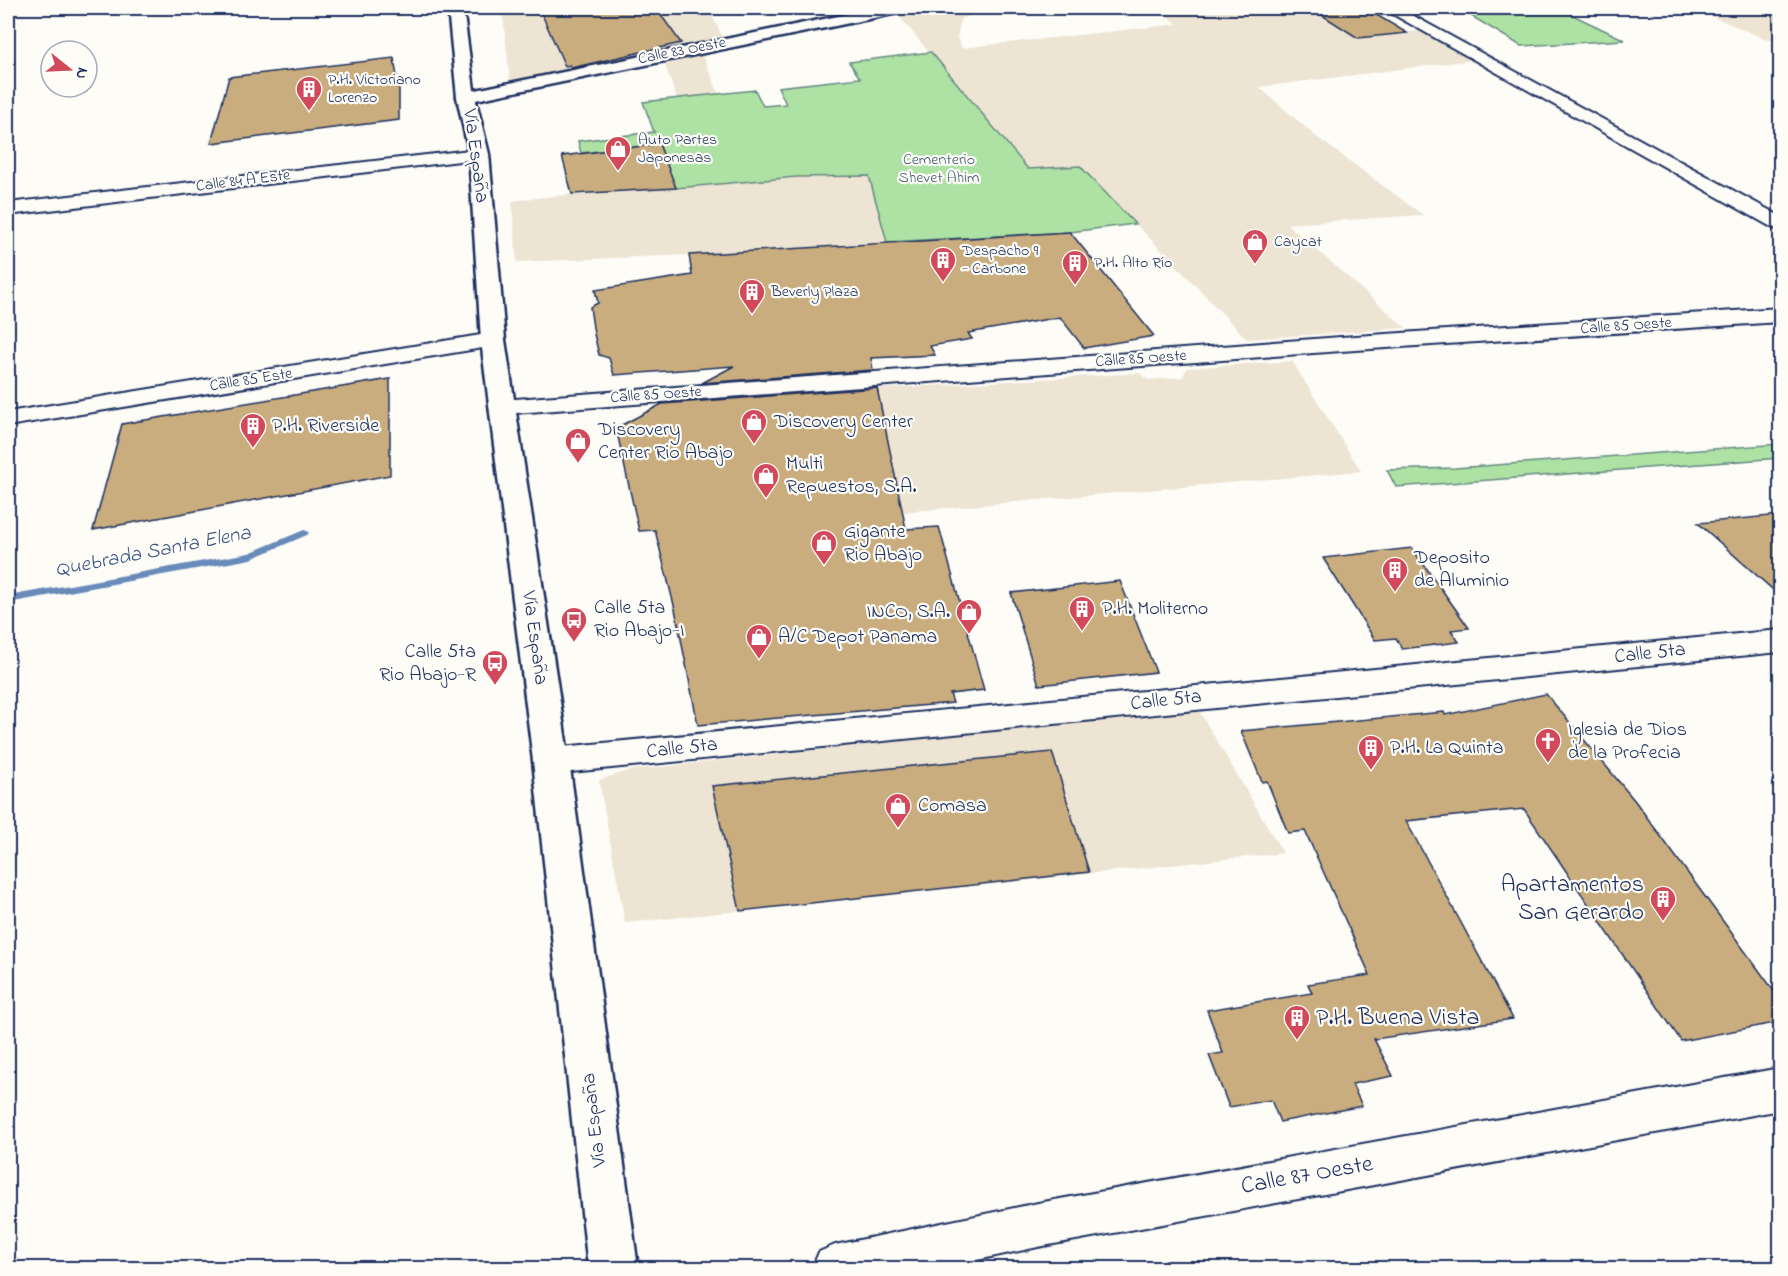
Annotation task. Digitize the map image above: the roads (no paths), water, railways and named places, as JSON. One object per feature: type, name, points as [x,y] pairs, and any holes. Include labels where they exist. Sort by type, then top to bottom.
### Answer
[{"type":"main road","name":"Vía España","points":[[455,8],[466,97],[478,154],[502,407],[552,761],[613,1269]]},
{"type":"main road","name":"Calle 83 Oeste","points":[[466,97],[898,8]]},
{"type":"street","points":[[1389,8],[1780,224]]},
{"type":"street","name":"Calle 84 A Este","points":[[8,209],[478,154]]},
{"type":"street","name":"Calle 85 Oeste","points":[[502,407],[1341,344],[1780,315]]},
{"type":"street","name":"Calle 85 Este","points":[[8,419],[494,340]]},
{"type":"street","name":"Calle 5ta","points":[[552,761],[1780,641]]},
{"type":"street","name":"Calle 87 Oeste","points":[[835,1269],[1038,1225],[1780,1089]]},
{"type":"waterway","name":"Quebrada Santa Elena","points":[[8,600],[251,556],[304,533]]},
{"type":"place","name":"P.H. Victoriano Lorenzo","points":[[309,112]]},
{"type":"place","name":"Auto Partes Japonesas","points":[[618,172]]},
{"type":"place","name":"Caycat","points":[[1255,265]]},
{"type":"place","name":"Despacho 9 - Carbone","points":[[943,283]]},
{"type":"place","name":"P.H. Alto Río","points":[[1075,286]]},
{"type":"place","name":"Beverly Plaza","points":[[752,315]]},
{"type":"place","name":"Discovery Center","points":[[754,445]]},
{"type":"place","name":"P.H. Riverside","points":[[253,449]]},
{"type":"place","name":"Discovery Center Rio Abajo","points":[[578,464]]},
{"type":"place","name":"Multi Repuestos, S.A.","points":[[766,499]]},
{"type":"place","name":"Gigante Rio Abajo","points":[[824,566]]},
{"type":"place","name":"Deposito de Aluminio","points":[[1395,593]]},
{"type":"place","name":"P.H. Moliterno","points":[[1082,632]]},
{"type":"place","name":"INCO, S.A.","points":[[969,635]]},
{"type":"place","name":"Calle 5ta Rio Abajo-I","points":[[574,643]]},
{"type":"place","name":"A/C Depot Panama","points":[[759,660]]},
{"type":"place","name":"Calle 5ta Rio Abajo-R","points":[[495,686]]},
{"type":"place","name":"Iglesia de Dios de la Profecia","points":[[1548,764]]},
{"type":"place","name":"P.H. La Quinta","points":[[1371,771]]},
{"type":"place","name":"Comasa","points":[[898,829]]},
{"type":"place","name":"Apartamentos San Gerardo","points":[[1663,922]]},
{"type":"place","name":"P.H. Buena Vista","points":[[1297,1041]]},
{"type":"park label","name":"Cementerio Shevet Ahim","points":[[939,169]]}]
